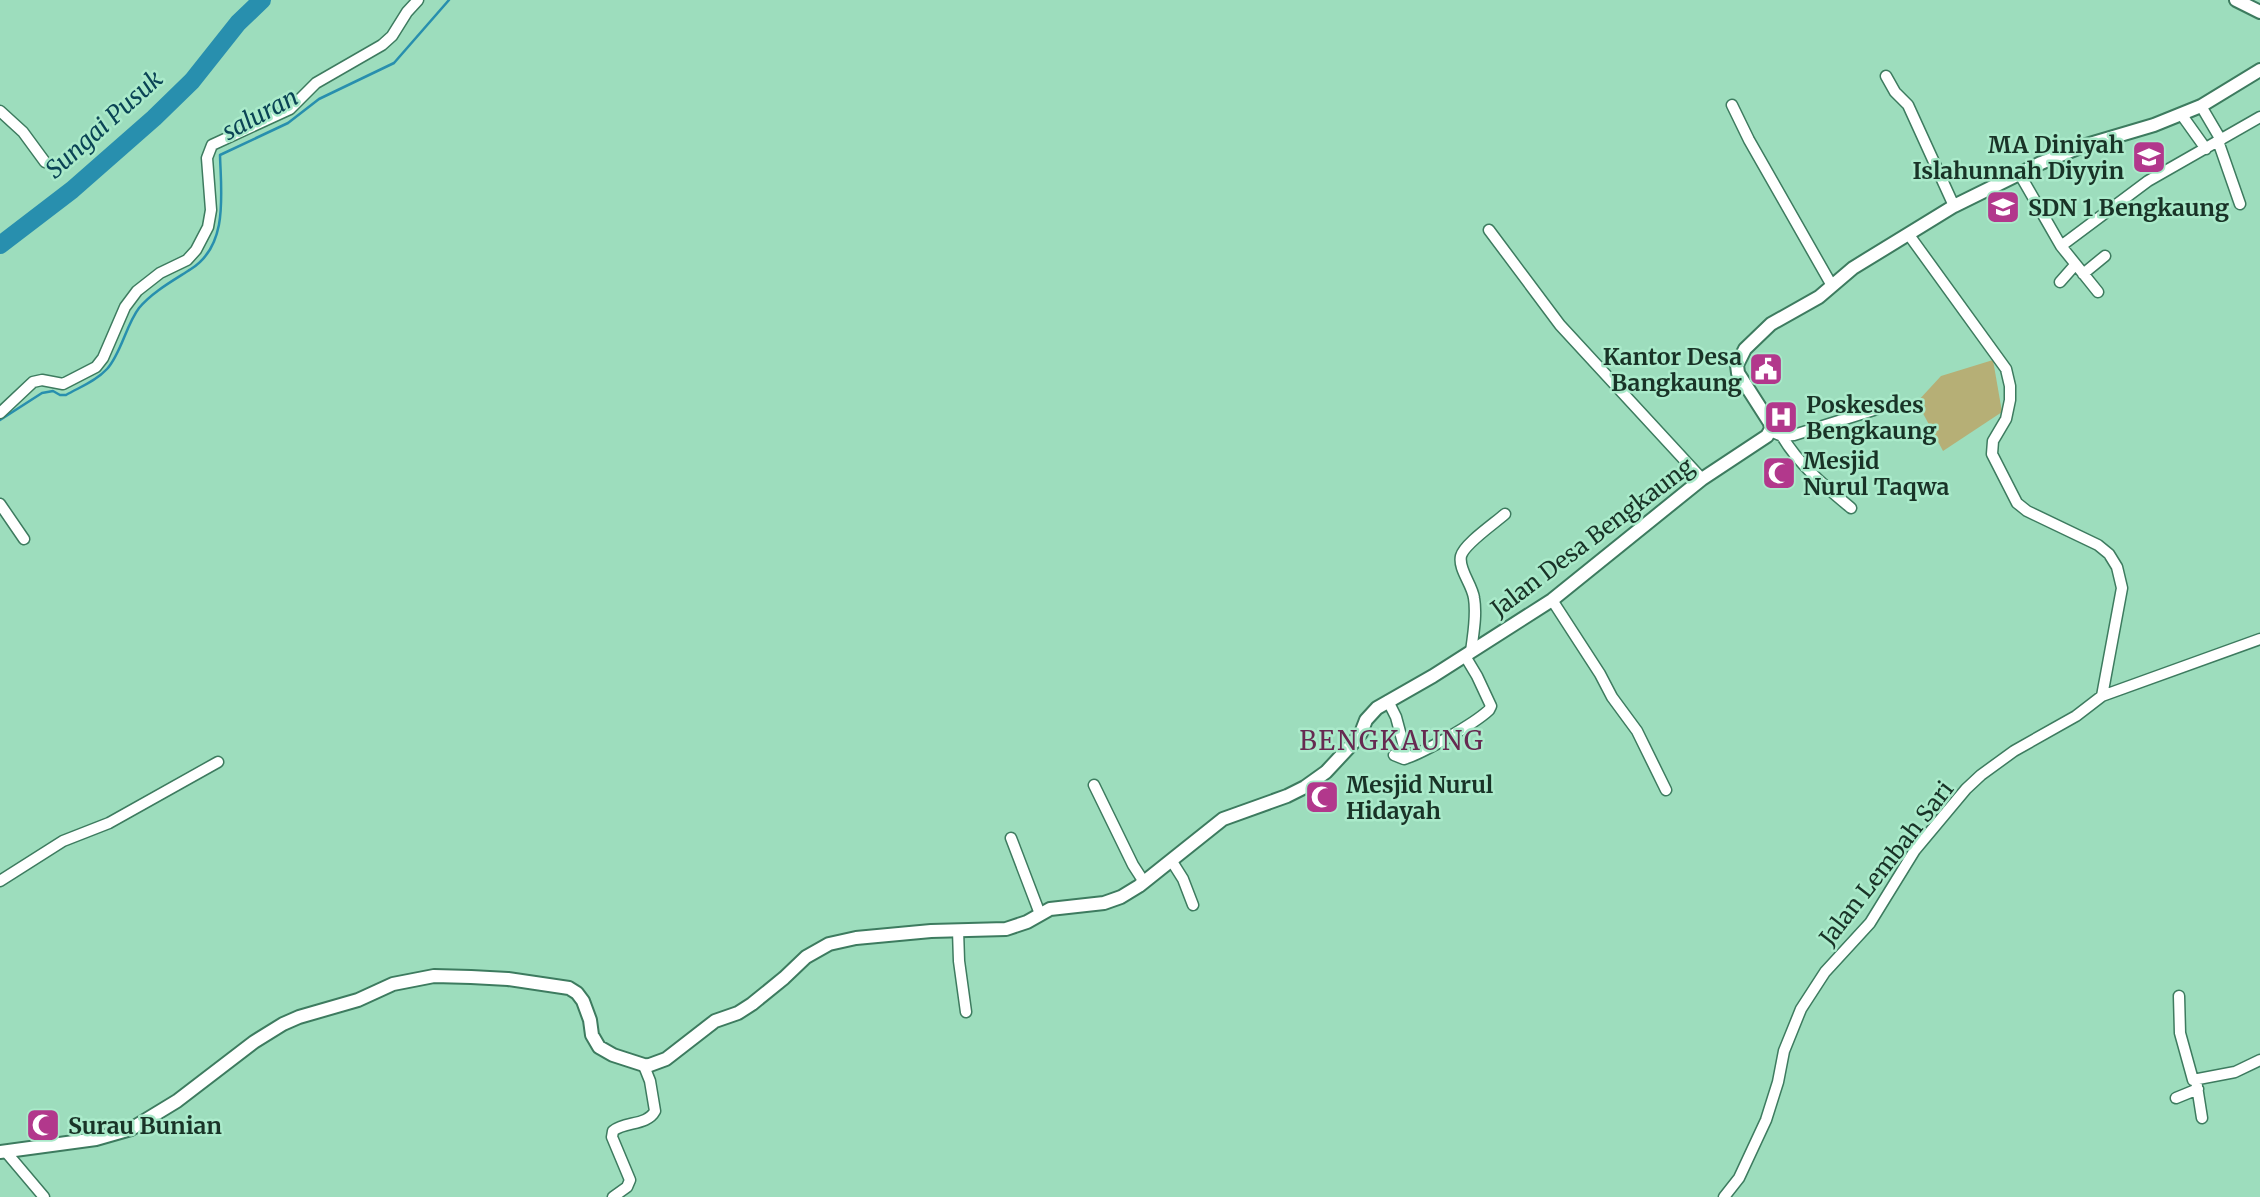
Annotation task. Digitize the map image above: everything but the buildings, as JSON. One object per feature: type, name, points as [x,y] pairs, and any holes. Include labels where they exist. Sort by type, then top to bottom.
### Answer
[{"type":"street","points":[[0,413],[33,382],[42,380],[66,383],[96,367],[103,358],[125,307],[137,291],[152,278],[187,260],[196,250],[208,227],[212,210],[207,155],[212,145],[289,108],[316,83],[382,45],[392,36],[418,0]]},
{"type":"street","points":[[2236,0],[2260,12]]},
{"type":"street","points":[[1851,508],[1776,433],[1738,373],[1737,364],[1745,349],[1781,317],[1819,297],[1831,284],[1853,268],[1954,206],[2019,173],[2084,146],[2154,125],[2201,106],[2260,70]]},
{"type":"street","points":[[1886,76],[1895,92],[1909,105],[1954,206]]},
{"type":"street","points":[[1732,105],[1749,141],[1831,284]]},
{"type":"street","points":[[2201,106],[2220,141],[2239,204]]},
{"type":"street","points":[[0,111],[23,132],[46,162]]},
{"type":"street","points":[[2181,114],[2206,149]]},
{"type":"street","points":[[2061,246],[2148,181],[2260,117]]},
{"type":"street","points":[[2019,173],[2061,246],[2098,292]]},
{"type":"street","points":[[1489,230],[1560,325],[1702,479]]},
{"type":"street","points":[[1909,236],[2006,369],[2010,379],[2010,400],[2006,419],[1993,441],[1992,454],[2017,503],[2027,511],[2098,545],[2109,554],[2117,566],[2122,588],[2102,696]]},
{"type":"street","points":[[2083,274],[2105,256]]},
{"type":"street","points":[[2060,282],[2075,265]]},
{"type":"street","points":[[1776,433],[1804,433],[1877,409]]},
{"type":"street","name":"Jalan Desa Bengkaung","points":[[644,1066],[666,1059],[715,1021],[738,1013],[752,1004],[806,957],[829,944],[856,938],[1006,929],[1055,908],[1114,900],[1129,893],[1223,819],[1287,796],[1316,779],[1362,733],[1370,713],[1552,600],[1702,479],[1776,433]]},
{"type":"street","points":[[0,504],[24,539]]},
{"type":"street","points":[[1394,755],[1407,758],[1448,736],[1489,710],[1491,706],[1468,654],[1475,606],[1461,556],[1465,548],[1505,514]]},
{"type":"street","points":[[1552,600],[1637,731],[1666,790]]},
{"type":"street","name":"Jalan Lembah Sari","points":[[1724,1197],[1739,1178],[1762,1129],[1789,1037],[1801,1009],[1825,972],[1870,923],[1915,850],[1966,789],[2014,751],[2076,716],[2102,696],[2260,639]]},
{"type":"street","points":[[1388,701],[1396,716],[1407,758]]},
{"type":"street","points":[[0,881],[64,841],[109,823],[218,762]]},
{"type":"street","points":[[1094,785],[1144,882]]},
{"type":"street","points":[[1011,838],[1040,914]]},
{"type":"street","points":[[1171,860],[1183,879],[1193,905]]},
{"type":"street","points":[[958,930],[966,1012]]},
{"type":"street","points":[[3,1152],[96,1139],[131,1129],[177,1101],[254,1042],[284,1024],[358,1000],[393,984],[434,976],[509,979],[573,989],[583,1002],[592,1035],[599,1047],[644,1066],[655,1111],[650,1118],[618,1127],[613,1131],[612,1137],[630,1180],[627,1187],[613,1197]]},
{"type":"street","points":[[2179,996],[2178,1022],[2181,1039],[2192,1078],[2197,1085],[2202,1118]]},
{"type":"street","points":[[2176,1098],[2197,1085],[2260,1060]]},
{"type":"street","points":[[3,1152],[44,1197]]},
{"type":"shaded area","points":[[1993,360],[2002,412],[1943,451],[1917,402],[1941,376]]},
{"type":"waterway","name":"Sungai Pusuk","points":[[0,245],[72,190],[154,118],[192,81],[238,23],[262,0]]},
{"type":"waterway","name":"saluran","points":[[0,420],[42,393],[53,391],[66,395],[98,377],[112,363],[130,323],[144,302],[203,259],[212,246],[220,217],[220,155],[288,123],[319,99],[394,63],[449,0]]},
{"type":"place","name":"MA Diniyah Islahunnah Diyyin","points":[[2149,157]]},
{"type":"place","name":"SDN 1 Bengkaung","points":[[2003,207]]},
{"type":"place","name":"Kantor Desa Bangkaung","points":[[1766,369]]},
{"type":"place","name":"Poskesdes Bengkaung","points":[[1781,417]]},
{"type":"place","name":"Mesjid Nurul Taqwa","points":[[1779,473]]},
{"type":"place","name":"Mesjid Nurul Hidayah","points":[[1322,797]]},
{"type":"place","name":"Surau Bunian","points":[[43,1125]]},
{"type":"district","name":"BENGKAUNG","points":[[1392,740]]}]
